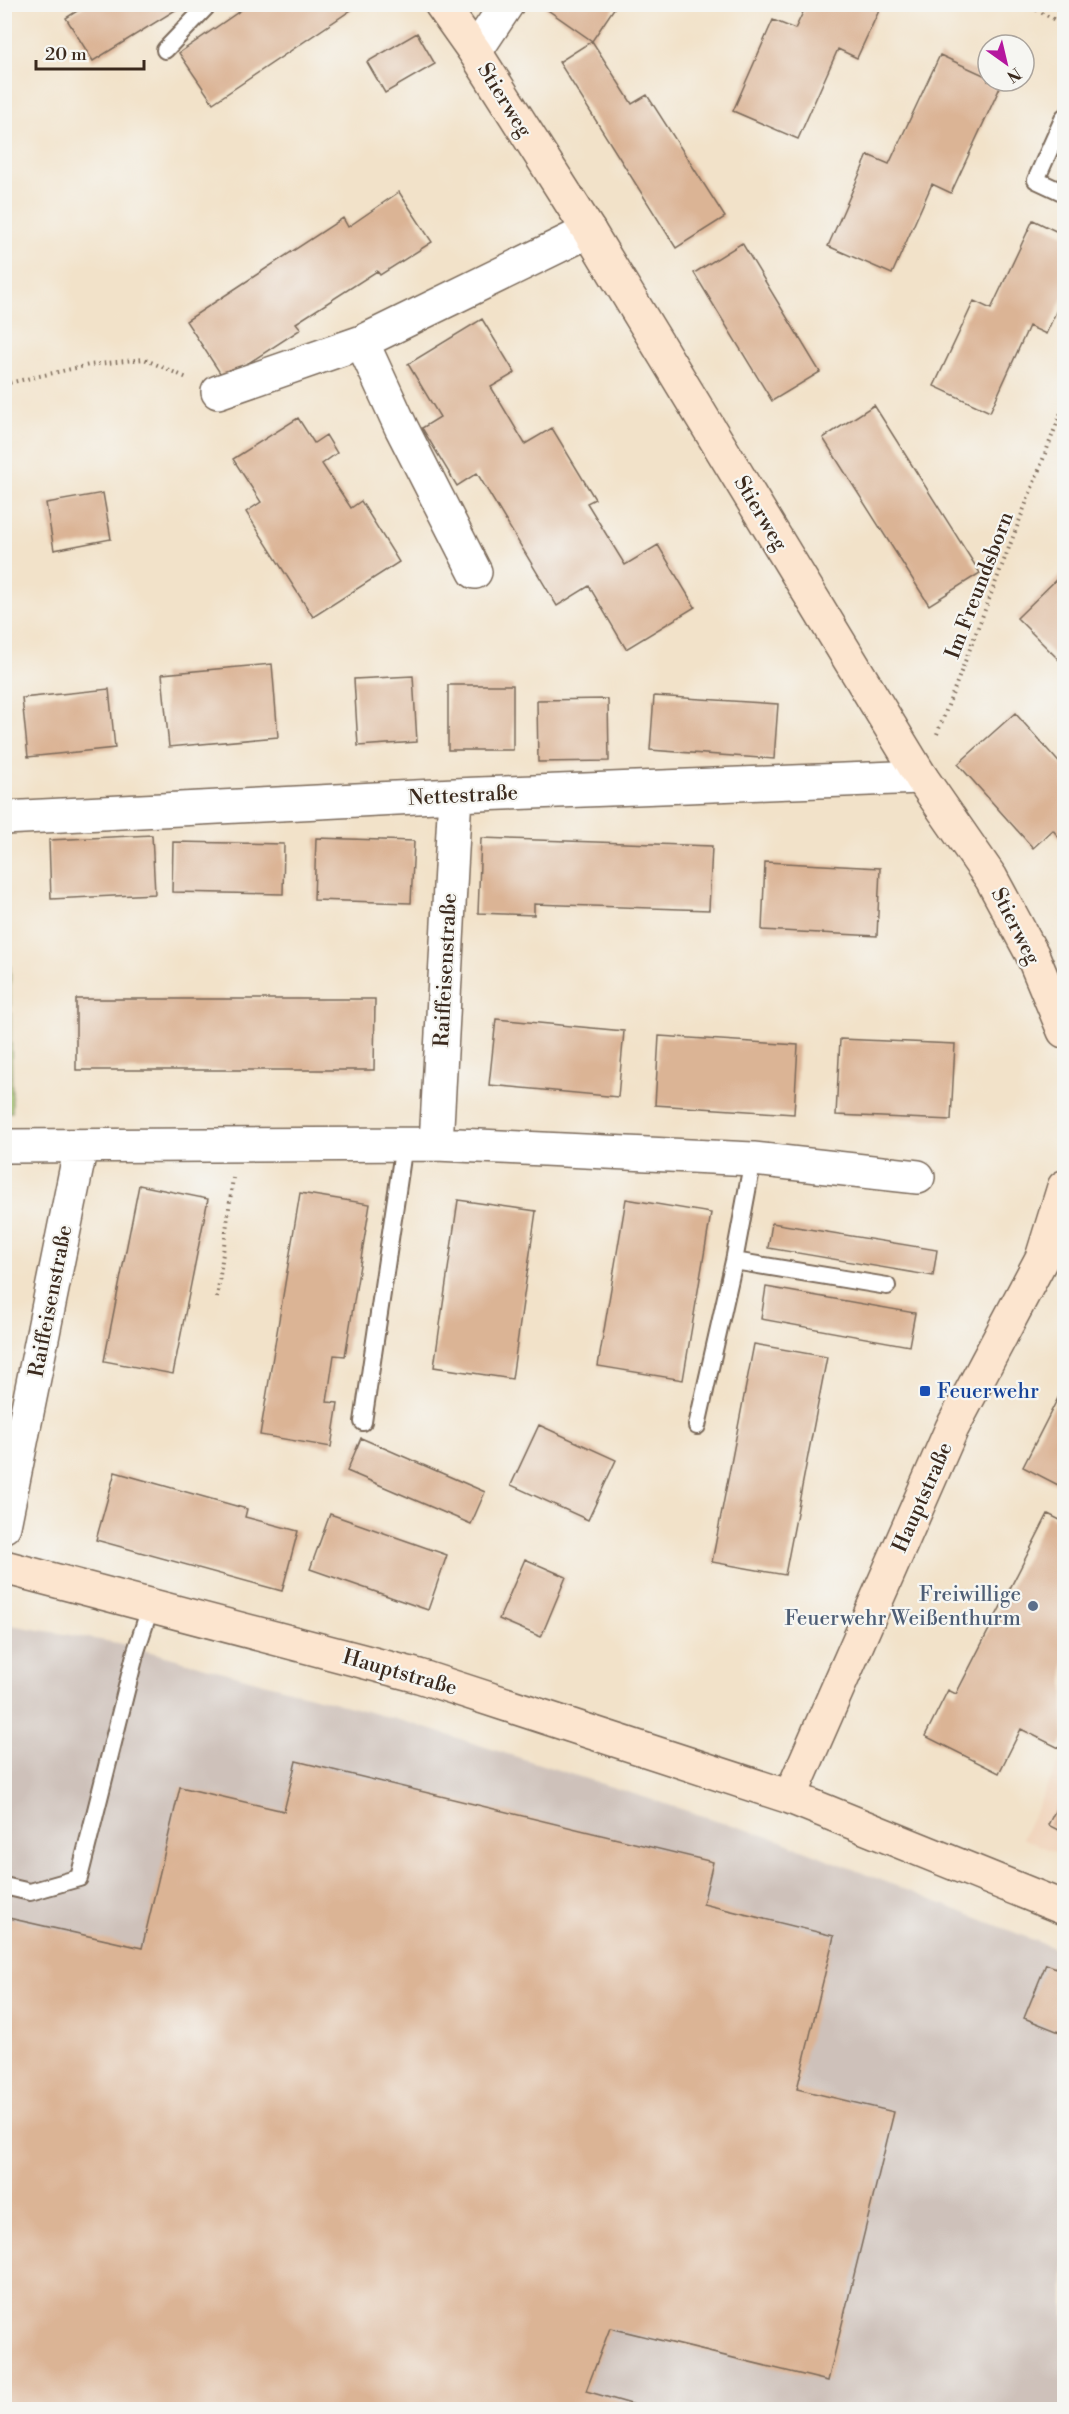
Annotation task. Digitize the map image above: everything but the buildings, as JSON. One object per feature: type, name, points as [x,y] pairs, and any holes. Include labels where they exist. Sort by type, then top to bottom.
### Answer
[{"type":"street","name":"Stierweg","points":[[441,4],[475,52],[589,231],[921,777],[991,878],[1032,954],[1065,1031]]},
{"type":"street","points":[[475,52],[507,4]]},
{"type":"street","points":[[218,392],[362,342],[589,231]]},
{"type":"street","points":[[362,342],[401,428],[475,572]]},
{"type":"street","name":"Nettestraße","points":[[4,818],[455,795],[921,777]]},
{"type":"street","name":"Raiffeisenstraße","points":[[436,1144],[455,795]]},
{"type":"street","points":[[4,1146],[436,1144],[753,1158],[918,1177]]},
{"type":"street","name":"Raiffeisenstraße","points":[[4,1526],[81,1146]]},
{"type":"street","name":"Hauptstraße","points":[[790,1797],[952,1428],[1042,1258],[1065,1187]]},
{"type":"street","name":"Hauptstraße","points":[[4,1567],[419,1676],[790,1797],[1065,1908]]},
{"type":"lane","points":[[165,50],[209,4]]},
{"type":"lane","points":[[1065,117],[1036,180],[1065,193]]},
{"type":"lane","points":[[363,1422],[404,1144]]},
{"type":"lane","points":[[697,1426],[734,1261],[753,1158]]},
{"type":"lane","points":[[734,1261],[887,1286]]},
{"type":"lane","points":[[4,1886],[30,1892],[79,1878],[136,1651],[151,1605]]},
{"type":"path","points":[[1026,4],[1065,25]]},
{"type":"path","points":[[4,384],[89,365],[144,359],[218,392]]},
{"type":"path","name":"Im Freundsborn","points":[[921,777],[1065,405]]},
{"type":"path","points":[[218,1298],[238,1145]]},
{"type":"shaded area","points":[[4,1624],[118,1643],[413,1724],[779,1840],[1064,1952],[1064,2409],[5,2409]]},
{"type":"shaded area","points":[[1064,1753],[1064,1856],[1022,1838]]},
{"type":"green space","points":[[4,966],[10,966],[12,1112],[5,1112]]},
{"type":"place","name":"Feuerwehr","points":[[925,1391]]},
{"type":"place","name":"Freiwillige Feuerwehr Weißenthurm","points":[[1033,1606]]}]
